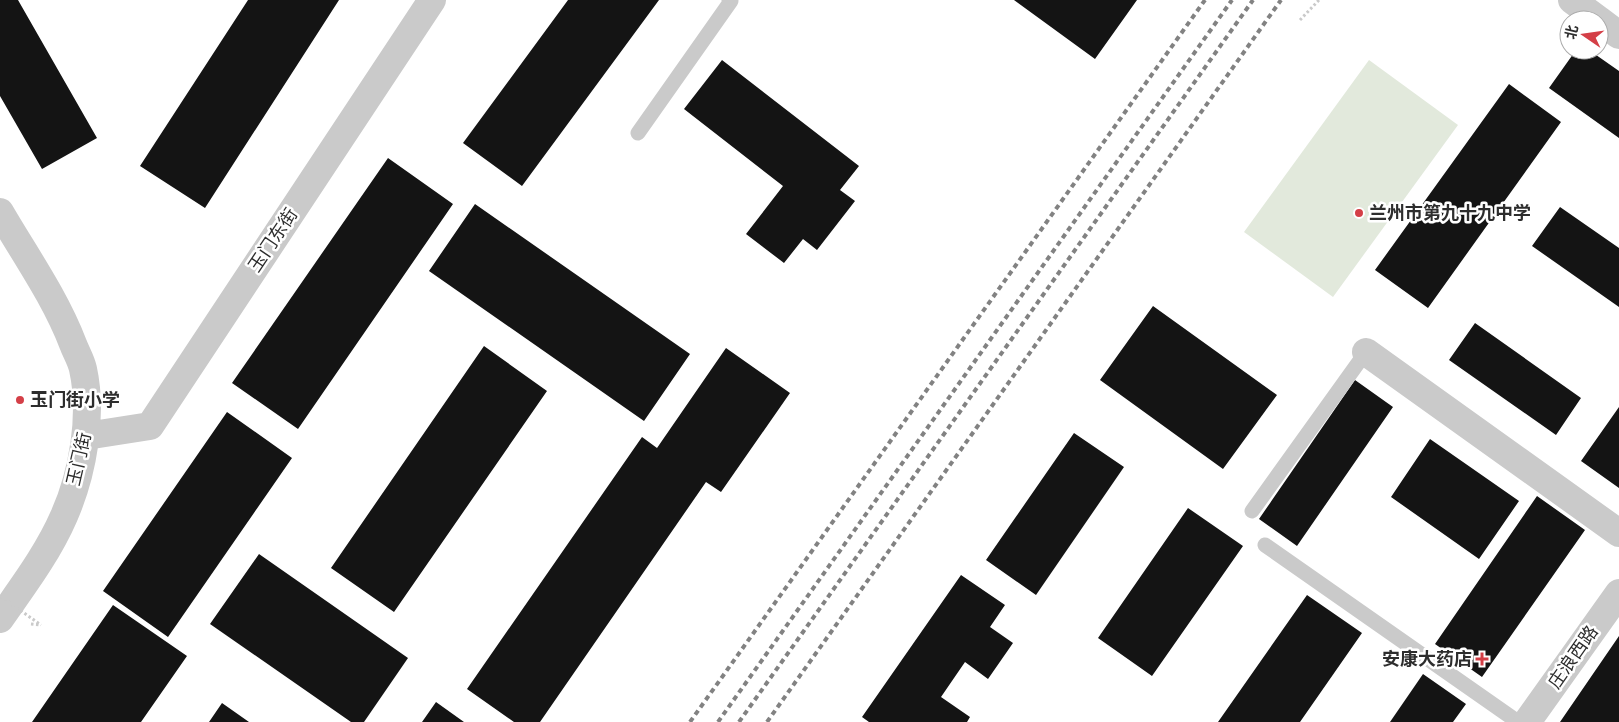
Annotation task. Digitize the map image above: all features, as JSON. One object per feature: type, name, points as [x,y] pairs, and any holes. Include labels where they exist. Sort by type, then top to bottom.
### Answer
[{"type":"street","name":"玉门东街","points":[[86,436],[150,426],[432,0]]},
{"type":"street","points":[[1572,0],[1586,10]]},
{"type":"street","name":"玉门街","points":[[0,212],[64,320],[82,368],[88,404],[86,436],[77,476],[64,516],[36,567],[0,619]]},
{"type":"street","points":[[1366,352],[1619,534]]},
{"type":"street","name":"庄浪西路","points":[[1527,722],[1619,592]]},
{"type":"lane","points":[[638,133],[731,1],[729,0]]},
{"type":"lane","points":[[1252,512],[1366,352]]},
{"type":"lane","points":[[1265,545],[1518,722]]},
{"type":"path","points":[[1300,20],[1319,0]]},
{"type":"path","points":[[0,596],[41,625]]},
{"type":"shaded area","points":[[1369,60],[1458,125],[1333,297],[1244,232]]},
{"type":"building","points":[[0,0],[18,0],[97,138],[42,169],[0,96]]},
{"type":"building","points":[[248,0],[339,0],[205,208],[140,166]]},
{"type":"building","points":[[568,0],[659,0],[522,186],[463,143]]},
{"type":"building","points":[[1014,0],[1137,0],[1095,59]]},
{"type":"building","points":[[722,60],[859,166],[840,190],[855,201],[817,250],[803,239],[784,263],[746,234],[783,186],[684,109]]},
{"type":"building","points":[[1569,60],[1603,60],[1619,71],[1619,138],[1549,88]]},
{"type":"building","points":[[1509,84],[1561,122],[1428,308],[1375,270]]},
{"type":"building","points":[[388,158],[453,204],[298,429],[232,383]]},
{"type":"building","points":[[475,204],[690,354],[644,421],[429,271]]},
{"type":"building","points":[[1560,207],[1619,248],[1619,307],[1532,246]]},
{"type":"building","points":[[1153,306],[1277,395],[1223,469],[1100,380]]},
{"type":"building","points":[[1475,323],[1581,398],[1556,435],[1449,360]]},
{"type":"building","points":[[484,346],[547,391],[394,612],[331,568]]},
{"type":"building","points":[[726,348],[790,393],[721,492],[706,482],[540,722],[514,722],[467,689],[642,437],[657,448]]},
{"type":"building","points":[[1355,380],[1393,407],[1297,546],[1259,519]]},
{"type":"building","points":[[1619,407],[1619,488],[1581,461]]},
{"type":"building","points":[[227,412],[292,458],[168,637],[103,591]]},
{"type":"building","points":[[1074,433],[1124,467],[1036,595],[986,560]]},
{"type":"building","points":[[1430,439],[1519,501],[1479,559],[1391,497]]},
{"type":"building","points":[[1537,496],[1585,530],[1482,677],[1435,644]]},
{"type":"building","points":[[1188,508],[1243,546],[1152,676],[1098,638]]},
{"type":"building","points":[[259,554],[408,658],[364,722],[351,722],[210,624]]},
{"type":"building","points":[[961,575],[1005,605],[990,627],[1013,643],[988,679],[965,662],[941,697],[970,717],[967,722],[869,722],[862,717]]},
{"type":"building","points":[[1307,595],[1362,633],[1300,722],[1218,722]]},
{"type":"building","points":[[113,605],[187,656],[141,722],[32,722]]},
{"type":"building","points":[[1619,636],[1619,722],[1560,722]]},
{"type":"building","points":[[1423,674],[1466,704],[1453,722],[1390,722]]},
{"type":"building","points":[[436,702],[464,722],[422,722]]},
{"type":"building","points":[[222,703],[249,722],[209,722]]},
{"type":"railway","points":[[690,722],[1205,0]]},
{"type":"railway","points":[[718,722],[1232,0]]},
{"type":"railway","points":[[739,722],[1253,0]]},
{"type":"railway","points":[[767,722],[1281,0]]},
{"type":"place","name":"兰州市第九十九中学","points":[[1359,213]]},
{"type":"place","name":"玉门街小学","points":[[20,400]]},
{"type":"place","name":"安康大药店","points":[[1482,659]]}]
